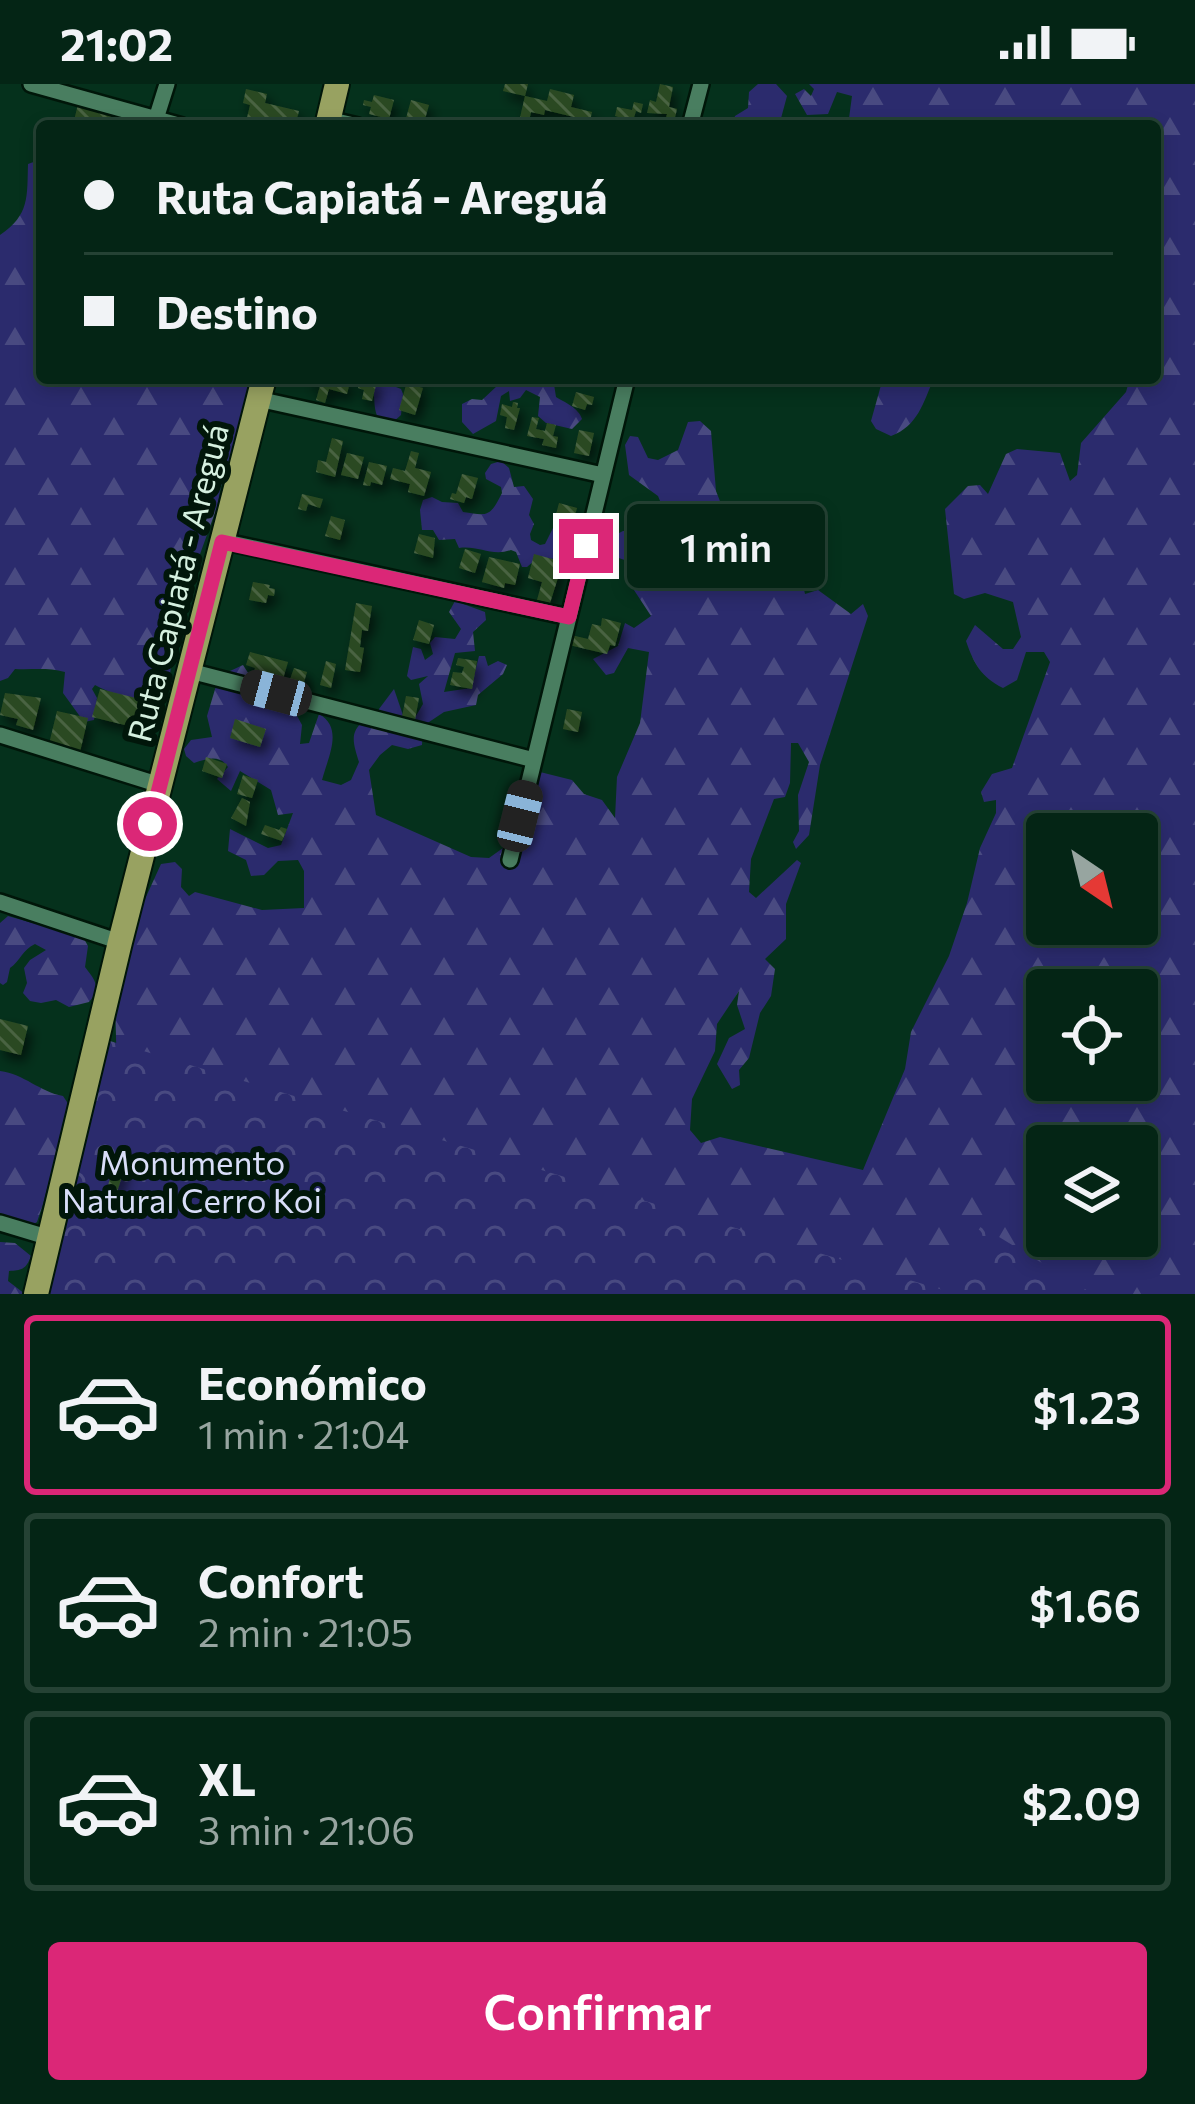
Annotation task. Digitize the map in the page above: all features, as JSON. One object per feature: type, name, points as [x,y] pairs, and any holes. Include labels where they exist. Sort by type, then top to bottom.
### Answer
[{"type":"main road","points":[[328,120],[337,84]]},
{"type":"main road","name":"Ruta Capiatá - Areguá","points":[[36,1294],[261,388]]},
{"type":"street","points":[[31,84],[160,120]]},
{"type":"street","points":[[156,119],[167,84]]},
{"type":"street","points":[[692,120],[701,84]]},
{"type":"street","points":[[510,860],[626,384]]},
{"type":"street","points":[[261,388],[603,475]]},
{"type":"street","points":[[222,542],[569,617]]},
{"type":"street","points":[[190,671],[534,760]]},
{"type":"street","points":[[0,735],[160,785]]},
{"type":"street","points":[[0,902],[120,942]]},
{"type":"street","points":[[0,1223],[50,1238]]},
{"type":"green space","points":[[758,84],[776,84],[787,96],[781,120],[734,120],[748,108],[749,92]]},
{"type":"green space","points":[[809,84],[1195,84],[1195,1294],[580,1294],[117,1070],[115,1003],[140,910],[161,864],[175,862],[182,869],[181,887],[189,896],[195,892],[262,910],[304,908],[304,871],[298,860],[278,861],[264,875],[251,876],[246,860],[228,851],[230,829],[268,848],[281,845],[293,813],[278,815],[271,790],[240,771],[231,791],[217,779],[228,767],[221,760],[194,763],[186,756],[184,749],[191,740],[212,737],[207,716],[219,676],[243,665],[254,682],[264,681],[267,692],[283,686],[291,690],[289,701],[302,725],[300,744],[309,743],[319,714],[327,720],[333,735],[322,780],[341,785],[351,780],[359,762],[356,729],[365,720],[376,724],[379,709],[394,689],[405,721],[413,721],[423,704],[419,684],[428,676],[411,680],[407,676],[413,647],[421,649],[425,660],[433,654],[430,643],[435,637],[455,639],[461,629],[449,612],[455,601],[485,612],[486,620],[473,632],[475,651],[455,653],[444,692],[471,688],[479,656],[485,656],[488,666],[498,661],[507,665],[478,695],[476,705],[444,712],[423,726],[422,745],[408,749],[392,745],[380,755],[369,770],[376,815],[471,857],[489,858],[503,848],[524,817],[530,779],[540,772],[572,780],[584,794],[602,800],[615,818],[617,777],[640,723],[649,652],[628,648],[614,673],[606,675],[593,659],[618,646],[625,623],[634,628],[651,616],[634,590],[636,564],[616,557],[588,570],[584,551],[623,531],[645,531],[663,508],[658,496],[629,475],[625,445],[630,436],[638,437],[648,458],[658,460],[678,450],[688,422],[700,421],[711,431],[716,491],[732,532],[756,528],[772,540],[771,562],[780,565],[791,559],[798,564],[805,594],[818,590],[851,614],[863,604],[868,616],[820,765],[809,835],[796,849],[798,795],[809,762],[798,743],[791,743],[790,783],[785,797],[774,799],[751,859],[749,892],[756,898],[797,860],[801,863],[786,904],[786,939],[765,959],[775,969],[771,996],[760,1013],[749,1058],[739,1070],[740,1085],[732,1089],[717,1064],[729,1038],[745,1029],[737,1005],[739,991],[717,1024],[715,1051],[692,1099],[690,1130],[701,1143],[720,1137],[863,1170],[905,1069],[911,1032],[949,956],[980,848],[996,813],[996,800],[984,802],[981,792],[992,774],[1012,768],[1050,662],[1044,652],[1026,652],[1017,680],[1003,688],[979,669],[966,641],[975,625],[1003,649],[1013,649],[1021,637],[1013,602],[985,593],[964,599],[954,594],[945,509],[968,486],[980,485],[988,494],[1006,454],[1017,449],[1060,453],[1070,481],[1077,475],[1081,443],[1128,384],[1161,384],[1161,120],[849,120],[852,96],[837,92],[828,114],[807,115],[795,94],[804,89],[811,96],[814,89]]},
{"type":"green space","points":[[36,161],[36,384],[253,384],[239,445],[195,568],[163,695],[138,699],[95,685],[94,720],[84,722],[63,693],[65,672],[15,669],[0,681],[0,235],[22,212],[28,164]]},
{"type":"green space","points":[[372,384],[401,389],[401,415],[392,423],[378,417]]},
{"type":"green space","points":[[554,384],[556,397],[582,419],[572,429],[546,423],[538,416],[540,397],[526,390],[510,401],[509,391],[501,396],[496,421],[473,434],[462,422],[462,404],[482,400],[497,386]]},
{"type":"green space","points":[[881,384],[932,384],[914,420],[900,432],[891,436],[871,421]]},
{"type":"green space","points":[[501,461],[509,468],[514,487],[524,486],[533,499],[531,540],[545,544],[554,526],[572,533],[562,558],[535,560],[522,567],[511,550],[459,548],[455,539],[439,540],[433,530],[422,530],[423,500],[432,497],[458,503],[463,512],[491,511],[502,493],[485,473]]},
{"type":"green space","points":[[8,916],[83,937],[88,946],[85,967],[96,988],[89,1002],[69,1007],[56,1000],[30,1001],[23,993],[24,968],[46,950],[35,944],[10,968],[7,982],[0,983],[0,923]]},
{"type":"green space","name":"Monumento Natural Cerro Koi","points":[[110,1041],[943,1290],[981,1226],[1093,1294],[46,1294]]},
{"type":"green space","points":[[0,1071],[63,1096],[69,1105],[43,1204],[31,1226],[0,1213]]},
{"type":"green space","points":[[0,1242],[15,1243],[31,1256],[23,1268],[9,1271],[8,1281],[25,1294],[0,1294]]},
{"type":"building","points":[[505,84],[528,84],[525,96],[503,91]]},
{"type":"building","points":[[660,84],[673,87],[669,107],[677,109],[674,120],[660,120],[667,114],[647,113],[650,100],[656,102]]},
{"type":"building","points":[[246,89],[267,94],[265,103],[299,111],[297,120],[246,120],[250,105],[243,103]]},
{"type":"building","points":[[550,89],[574,95],[571,107],[592,112],[590,120],[545,110],[544,115],[531,112],[529,120],[519,120],[525,96],[547,101]]},
{"type":"building","points":[[374,95],[394,100],[389,119],[369,114],[371,107],[363,105],[364,100],[372,102]]},
{"type":"building","points":[[411,100],[429,105],[425,120],[406,120]]},
{"type":"building","points":[[634,102],[643,104],[633,120],[615,116],[617,107],[632,110]]},
{"type":"building","points":[[78,104],[121,116],[120,120],[74,120]]},
{"type":"building","points":[[312,384],[350,384],[347,394],[329,389],[325,403],[316,400],[320,386]]},
{"type":"building","points":[[359,384],[376,384],[372,401],[362,399],[364,390]]},
{"type":"building","points":[[406,384],[423,388],[415,415],[399,410]]},
{"type":"building","points":[[576,392],[594,397],[592,405],[587,404],[585,410],[572,406]]},
{"type":"building","points":[[513,402],[520,408],[514,430],[505,428],[507,417],[500,415],[502,404],[512,407]]},
{"type":"building","points":[[532,417],[539,418],[536,429],[545,431],[547,423],[556,425],[556,448],[542,445],[544,439],[527,436]]},
{"type":"building","points":[[579,430],[594,433],[589,456],[574,453]]},
{"type":"building","points":[[332,438],[343,441],[335,477],[316,472],[318,460],[326,462]]},
{"type":"building","points":[[411,451],[419,453],[415,468],[431,472],[424,496],[408,492],[410,484],[390,479],[393,468],[405,471]]},
{"type":"building","points":[[347,453],[364,457],[358,479],[341,475]]},
{"type":"building","points":[[369,462],[387,466],[382,485],[363,485]]},
{"type":"building","points":[[462,474],[478,478],[472,499],[466,497],[464,503],[450,499]]},
{"type":"building","points":[[302,494],[323,499],[320,508],[308,504],[306,511],[298,509]]},
{"type":"building","points":[[559,503],[577,508],[572,526],[554,522]]},
{"type":"building","points":[[331,516],[345,520],[340,540],[325,536]]},
{"type":"building","points":[[419,534],[435,538],[433,558],[414,553]]},
{"type":"building","points":[[465,549],[481,554],[475,573],[459,568]]},
{"type":"building","points":[[534,554],[563,562],[550,603],[537,600],[542,582],[528,578]]},
{"type":"building","points":[[489,557],[520,564],[515,585],[505,583],[504,588],[482,582]]},
{"type":"building","points":[[253,582],[270,585],[274,596],[268,595],[266,603],[249,600]]},
{"type":"building","points":[[356,603],[372,606],[368,631],[362,630],[360,672],[345,670]]},
{"type":"building","points":[[602,618],[621,623],[615,646],[610,645],[607,654],[569,645],[571,635],[588,639],[592,624],[601,626]]},
{"type":"building","points":[[419,620],[434,625],[429,644],[413,640]]},
{"type":"building","points":[[250,652],[288,662],[281,686],[252,678],[255,668],[246,665]]},
{"type":"building","points":[[458,658],[477,661],[472,689],[450,685],[453,672],[462,673],[464,667],[456,665]]},
{"type":"building","points":[[326,661],[336,664],[331,688],[320,685]]},
{"type":"building","points":[[294,668],[307,672],[302,689],[288,685]]},
{"type":"building","points":[[100,689],[144,700],[137,728],[92,717]]},
{"type":"building","points":[[5,693],[41,698],[33,730],[16,725],[18,719],[0,715]]},
{"type":"building","points":[[406,696],[419,698],[414,725],[401,722]]},
{"type":"building","points":[[567,709],[582,712],[578,732],[563,729]]},
{"type":"building","points":[[57,711],[88,718],[80,752],[49,744]]},
{"type":"building","points":[[235,719],[266,729],[260,747],[230,738]]},
{"type":"building","points":[[206,757],[227,764],[222,778],[202,771]]},
{"type":"building","points":[[243,775],[258,780],[252,798],[237,794]]},
{"type":"building","points":[[242,798],[250,802],[246,826],[231,818]]},
{"type":"building","points":[[265,825],[287,829],[282,841],[261,834]]},
{"type":"building","points":[[0,1019],[28,1026],[21,1055],[0,1050]]},
{"type":"building","points":[[115,1161],[126,1164],[117,1192],[107,1189]]},
{"type":"route","points":[[150,824],[222,542],[569,617],[586,546]]}]
